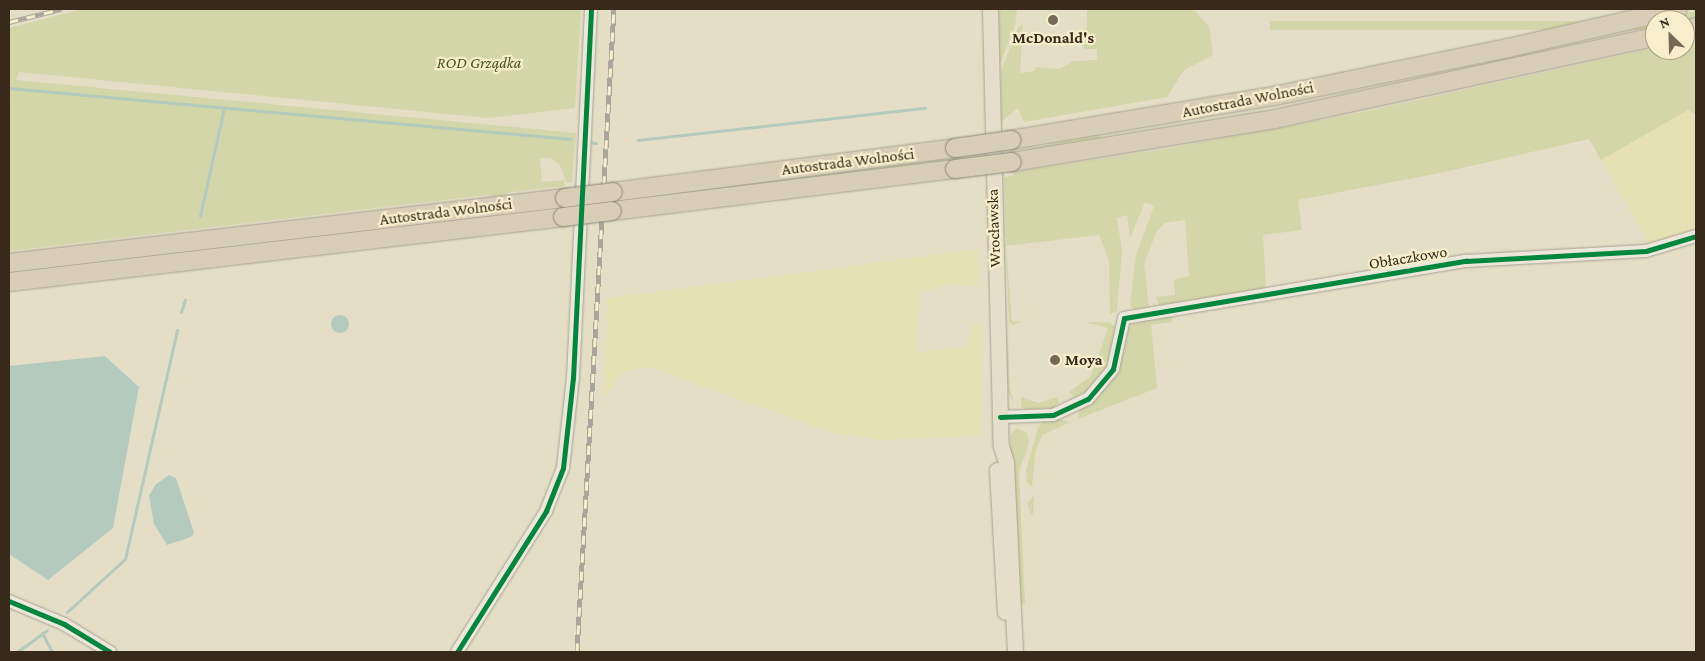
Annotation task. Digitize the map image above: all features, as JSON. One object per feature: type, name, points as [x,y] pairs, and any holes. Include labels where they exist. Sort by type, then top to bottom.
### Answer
[{"type":"highway","name":"Autostrada Wolności","points":[[9,263],[565,198],[1011,140],[1293,92],[1678,9]]},
{"type":"highway","name":"Autostrada Wolności","points":[[9,282],[1012,162],[1275,119],[1645,39]]},
{"type":"main road","name":"Wrocławska","points":[[990,9],[1001,446],[997,464],[998,512],[1011,652]]},
{"type":"main road","name":"Wrocławska","points":[[1001,446],[1006,462],[1016,652]]},
{"type":"street","points":[[457,652],[546,511],[563,468],[573,378],[591,9]]},
{"type":"street","name":"Obłaczkowo","points":[[1000,418],[1053,415],[1071,410],[1088,399],[1113,369],[1124,318],[1466,261],[1646,251],[1696,236]]},
{"type":"street","points":[[9,601],[64,624],[110,652]]},
{"type":"shaded area","points":[[1688,110],[1696,121],[1696,231],[1650,246],[1601,160]]},
{"type":"shaded area","points":[[979,249],[978,286],[952,284],[920,292],[916,352],[967,346],[973,326],[983,321],[981,436],[879,440],[833,433],[649,367],[623,372],[603,400],[608,298]]},
{"type":"shaded area","points":[[340,315],[346,318],[349,324],[346,330],[340,333],[334,330],[331,324],[334,318]]},
{"type":"shaded area","points":[[105,356],[139,387],[113,528],[48,580],[9,554],[9,366]]},
{"type":"shaded area","points":[[169,475],[176,478],[194,533],[191,537],[167,545],[154,524],[149,496],[155,485]]},
{"type":"green space","name":"ROD Grządka","points":[[82,9],[581,9],[575,108],[488,118],[19,72],[16,80],[576,133],[572,182],[567,183],[559,164],[550,158],[540,158],[542,182],[565,180],[564,186],[9,251],[9,28]]},
{"type":"green space","points":[[998,9],[1017,9],[1015,26],[998,69]]},
{"type":"green space","points":[[1087,9],[1193,9],[1209,26],[1213,55],[1184,70],[1167,97],[1024,122],[1018,108],[1001,122],[1001,71],[1018,27],[1023,24],[1020,73],[1035,71],[1035,67],[1059,69],[1074,61],[1097,60],[1097,49],[1085,49],[1080,43],[1079,35],[1087,28]]},
{"type":"green space","points":[[1270,21],[1645,21],[1645,30],[1270,30]]},
{"type":"green space","points":[[1696,38],[1696,115],[1688,110],[1601,160],[1589,139],[1440,173],[1298,200],[1302,230],[1263,235],[1266,289],[1159,305],[1156,297],[1175,295],[1174,280],[1189,276],[1185,220],[1164,223],[1156,233],[1144,264],[1149,307],[1135,310],[1130,305],[1136,255],[1154,206],[1145,202],[1130,238],[1127,215],[1117,218],[1122,251],[1117,311],[1110,314],[1109,260],[1099,235],[1006,246],[1004,177],[1013,176],[1013,172],[1159,150],[1359,113],[1645,50],[1645,60],[1695,60]]},
{"type":"green space","points":[[15,98],[564,205],[563,210],[14,103]]},
{"type":"green space","points":[[1100,133],[1102,142],[1018,161],[1016,152]]},
{"type":"green space","points":[[950,157],[950,163],[612,203],[612,200]]},
{"type":"green space","points":[[998,178],[1010,389],[1015,405],[1008,392]]},
{"type":"green space","points":[[1006,246],[1012,322],[1022,321],[1013,325],[1009,322]]},
{"type":"green space","points":[[1172,315],[1172,322],[1151,325],[1157,388],[1078,419],[1079,410],[1101,394],[1117,373],[1129,327],[1133,323]]},
{"type":"green space","points":[[1084,322],[1109,322],[1116,328],[1106,368],[1092,389],[1074,397],[1069,392],[1091,376],[1108,328]]},
{"type":"green space","points":[[1021,397],[1039,403],[1057,397],[1059,402],[1053,408],[1026,410],[1021,407]]},
{"type":"green space","points":[[1059,419],[1070,422],[1042,435],[1035,453],[1032,487],[1027,482],[1026,470],[1038,428],[1043,421]]},
{"type":"green space","points":[[1016,428],[1027,433],[1029,442],[1019,472],[1025,604],[1020,605],[1010,437]]},
{"type":"green space","points":[[1034,496],[1033,514],[1031,515],[1027,503]]},
{"type":"waterway","points":[[9,88],[571,139]]},
{"type":"waterway","points":[[200,216],[224,108]]},
{"type":"waterway","points":[[638,140],[925,108]]},
{"type":"waterway","points":[[590,142],[596,143]]},
{"type":"waterway","points":[[181,312],[185,300]]},
{"type":"waterway","points":[[67,612],[125,559],[177,330]]},
{"type":"waterway","points":[[17,652],[47,630]]},
{"type":"waterway","points":[[42,633],[52,652]]},
{"type":"railway","points":[[9,22],[61,9]]},
{"type":"railway","points":[[577,652],[614,9]]},
{"type":"cycle path","points":[[457,652],[546,511],[563,468],[573,378],[591,9]]},
{"type":"cycle path","points":[[1000,417],[1053,415],[1088,399],[1113,369],[1124,318],[1466,261],[1646,251],[1696,236]]},
{"type":"cycle path","points":[[9,601],[64,624],[110,652]]},
{"type":"place","name":"McDonald's","points":[[1053,20]]},
{"type":"place","name":"Moya","points":[[1055,360]]}]
